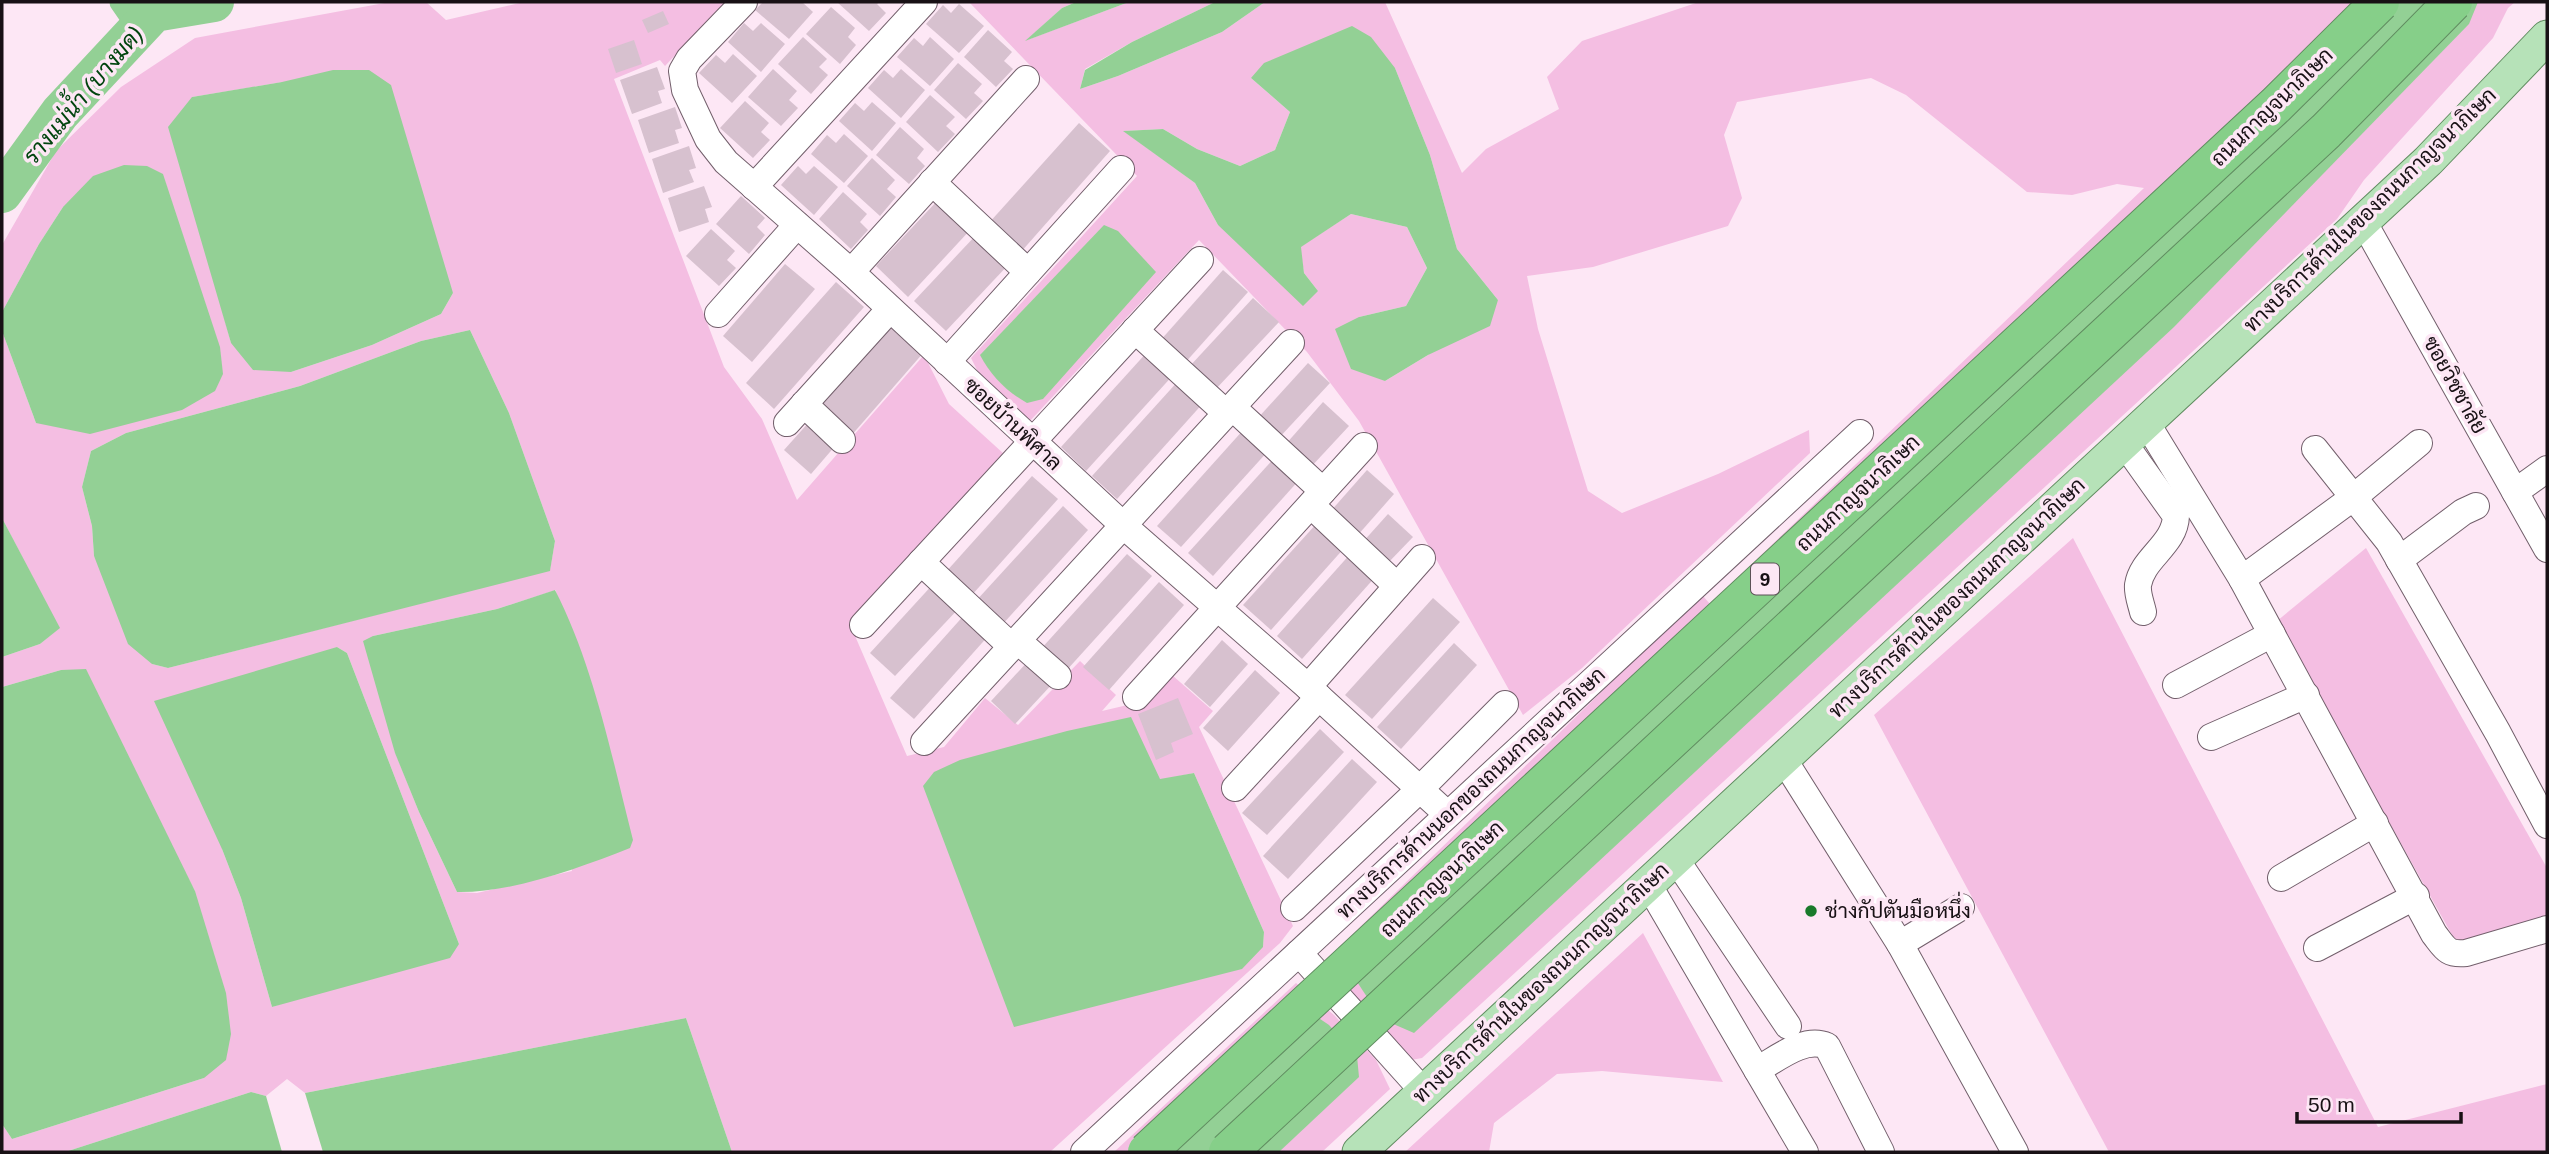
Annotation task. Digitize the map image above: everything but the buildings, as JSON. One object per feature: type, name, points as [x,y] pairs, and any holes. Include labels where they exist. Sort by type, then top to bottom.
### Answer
[{"type":"highway","name":"ถนนกาญจนาภิเษก","points":[[1147,1152],[2266,115],[2379,2]]},
{"type":"highway","points":[[1228,1152],[2326,131],[2453,2]]},
{"type":"main road","name":"ทางบริการด้านในของถนนกาญจนาภิเษก","points":[[1359,1152],[2363,221],[2450,139],[2547,37]]},
{"type":"street","name":"ซอยบ้านพิศาล","points":[[744,2],[689,59],[682,71],[685,90],[708,139],[726,162],[851,272],[1124,526],[1447,814]]},
{"type":"street","points":[[754,187],[924,2]]},
{"type":"street","points":[[851,272],[1026,79]]},
{"type":"street","points":[[947,362],[1121,169]]},
{"type":"street","points":[[932,182],[1028,272]]},
{"type":"street","name":"ซอยวิชชาลัย","points":[[2363,221],[2547,549]]},
{"type":"street","points":[[718,314],[797,225]]},
{"type":"street","points":[[863,625],[1200,260]]},
{"type":"street","points":[[842,440],[796,414],[890,309]]},
{"type":"street","points":[[1135,330],[1229,410],[1317,498],[1397,586]]},
{"type":"street","points":[[924,742],[1290,343]]},
{"type":"street","points":[[2135,432],[2242,579],[2434,934],[2446,950],[2454,955],[2466,953],[2547,929]]},
{"type":"street","points":[[2135,432],[2176,516],[2172,535],[2140,577],[2138,593],[2143,612]]},
{"type":"street","name":"ทางบริการด้านนอกของถนนกาญจนาภิเษก","points":[[1084,1152],[1860,433]]},
{"type":"street","points":[[2242,579],[2354,497],[2419,443]]},
{"type":"street","points":[[1136,697],[1364,446]]},
{"type":"street","points":[[2315,449],[2389,542],[2547,825]]},
{"type":"street","points":[[2515,492],[2547,469]]},
{"type":"street","points":[[2399,561],[2463,512],[2476,506]]},
{"type":"street","points":[[1235,788],[1422,558]]},
{"type":"street","points":[[921,562],[1015,644],[1058,676]]},
{"type":"street","points":[[2176,685],[2272,634]]},
{"type":"street","points":[[2211,737],[2306,695]]},
{"type":"street","points":[[1294,908],[1505,705]]},
{"type":"street","points":[[1784,760],[1900,944],[2015,1152]]},
{"type":"street","points":[[2281,878],[2375,823]]},
{"type":"street","points":[[1675,858],[1788,1026]]},
{"type":"street","points":[[1648,884],[1805,1152]]},
{"type":"street","points":[[2318,948],[2416,897]]},
{"type":"street","points":[[1900,944],[1961,908]]},
{"type":"street","points":[[1299,953],[1424,1092]]},
{"type":"street","points":[[1756,1070],[1805,1044],[1817,1042],[1827,1046],[1881,1152]]},
{"type":"shaded area","points":[[390,2],[426,2],[446,20],[524,2],[725,2],[665,66],[660,60],[614,79],[724,367],[762,419],[797,500],[924,355],[949,404],[1004,454],[849,622],[907,756],[944,747],[985,698],[1018,725],[1080,661],[1116,695],[1102,711],[1153,699],[1172,675],[1213,711],[1199,727],[1293,926],[1280,943],[1050,1152],[732,1152],[686,1018],[305,1093],[287,1079],[266,1096],[251,1092],[65,1152],[2,1152],[2,1124],[12,1139],[204,1078],[195,891],[61,670],[2,687],[2,657],[40,644],[59,628],[2,518],[2,331],[36,423],[63,207],[39,244],[2,312],[2,245],[56,151],[121,87],[195,38]],"holes":[[[283,82],[453,293],[441,314],[372,345],[291,372],[231,343],[214,280],[192,97]],[[470,330],[509,413],[555,541],[550,570],[168,668],[152,664],[94,556],[92,526],[82,487],[91,451],[126,433],[300,386],[421,341]],[[556,590],[572,871],[477,893],[457,892],[419,812],[395,752],[373,636],[497,609]],[[337,647],[347,653],[459,944],[272,1007],[241,898],[222,849]],[[1194,773],[1264,932],[1263,947],[1160,780]]]},
{"type":"shaded area","points":[[969,2],[1076,2],[1062,8],[1027,40],[1129,2],[1215,2],[1132,42],[1085,69],[1080,89],[1222,32],[1265,2],[1385,2],[1462,173],[1486,149],[1559,109],[1547,77],[1582,41],[1699,2],[2515,2],[2508,8],[2493,38],[2364,180],[2337,219],[1422,1058],[1411,1060],[1388,1042],[1325,961],[1661,634],[1703,596],[1710,604],[2144,188],[2117,184],[2072,195],[2027,192],[1906,95],[1871,78],[1737,102],[1724,135],[1742,198],[1728,226],[1593,267],[1527,276],[1538,329],[1588,491],[1622,513],[1718,474],[1809,430],[1810,453],[1582,668],[1523,715],[1359,421],[1307,352],[1199,240],[1029,422],[981,378],[971,358],[1137,176]],"holes":[[[1395,68],[1430,155],[1457,249],[1498,300],[1428,355],[1385,381],[1359,317],[1406,306],[1427,268],[1407,227],[1351,214],[1300,247],[1304,273],[1318,291],[1218,225],[1195,183],[1124,131],[1163,129],[1197,149],[1240,166],[1275,150],[1290,112],[1251,78]]]},
{"type":"shaded area","points":[[1076,2],[1129,2],[1025,41],[1062,8]]},
{"type":"shaded area","points":[[1215,2],[1265,2],[1222,32],[1080,89],[1085,70],[1132,42]]},
{"type":"shaded area","points":[[2359,2],[2478,2],[2469,24],[2174,327],[1414,1033],[1391,1023],[1367,997],[1340,956]]},
{"type":"shaded area","points":[[1352,26],[1371,37],[1395,68],[1430,155],[1457,249],[1498,300],[1490,326],[1428,355],[1385,381],[1351,369],[1335,329],[1359,317],[1406,306],[1427,268],[1407,227],[1351,214],[1301,247],[1304,273],[1318,291],[1303,306],[1218,225],[1195,183],[1123,131],[1163,129],[1197,149],[1240,166],[1275,150],[1290,112],[1251,78],[1264,63]]},
{"type":"shaded area","points":[[333,70],[369,70],[391,85],[453,293],[441,314],[372,345],[291,372],[253,370],[231,343],[168,127],[192,97],[282,82]]},
{"type":"shaded area","points":[[124,165],[147,166],[163,174],[220,347],[223,374],[215,391],[182,410],[90,434],[36,423],[2,331],[2,312],[39,244],[63,207],[93,176]]},
{"type":"shaded area","points":[[1104,225],[1118,231],[1156,272],[1043,399],[1027,403],[1000,382],[980,355]]},
{"type":"shaded area","points":[[470,330],[509,413],[555,541],[550,571],[168,668],[152,664],[128,644],[94,556],[92,526],[82,487],[91,451],[126,433],[300,386],[421,341]]},
{"type":"shaded area","points":[[2,518],[60,628],[40,644],[2,657]]},
{"type":"shaded area","points":[[2073,538],[2378,1127],[2547,1084],[2547,1152],[2109,1152],[1874,715]]},
{"type":"shaded area","points":[[2366,548],[2547,868],[2547,920],[2457,944],[2277,621]]},
{"type":"shaded area","points":[[555,590],[569,619],[591,681],[633,840],[630,848],[545,878],[500,888],[457,892],[419,812],[395,753],[363,641],[373,636],[497,609]]},
{"type":"shaded area","points":[[337,647],[347,653],[459,944],[450,958],[272,1007],[241,898],[222,849],[154,701]]},
{"type":"shaded area","points":[[86,669],[195,891],[226,993],[231,1034],[226,1060],[204,1078],[12,1139],[2,1124],[2,687],[61,670]]},
{"type":"shaded area","points":[[1131,717],[1160,779],[1194,773],[1264,932],[1263,947],[1242,969],[1014,1027],[923,786],[934,772],[960,760]]},
{"type":"shaded area","points":[[1643,933],[1723,1082],[1602,1071],[1557,1074],[1494,1123],[1489,1152],[1405,1152]]},
{"type":"shaded area","points":[[1296,983],[1334,1015],[1376,1060],[1390,1089],[1322,1152],[1114,1152]]},
{"type":"shaded area","points":[[1292,1000],[1329,1025],[1357,1056],[1359,1077],[1279,1152],[1129,1152]]},
{"type":"shaded area","points":[[686,1018],[732,1152],[323,1152],[305,1093]]},
{"type":"shaded area","points":[[251,1092],[266,1096],[282,1152],[65,1152]]},
{"type":"waterway","points":[[121,2],[139,28]]},
{"type":"waterway","name":"รางแม่น้ำ (บางมด)","points":[[2,193],[60,113],[154,12],[214,2]]},
{"type":"place","name":"ช่างกัปตันมือหนึ่ง","points":[[1811,911]]}]
